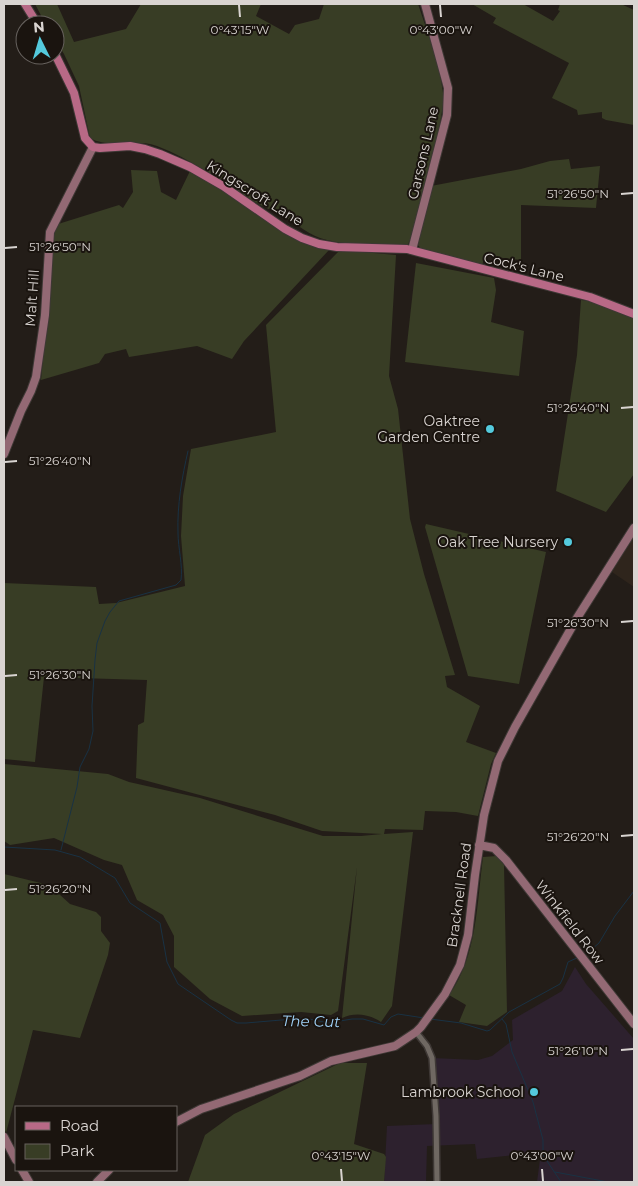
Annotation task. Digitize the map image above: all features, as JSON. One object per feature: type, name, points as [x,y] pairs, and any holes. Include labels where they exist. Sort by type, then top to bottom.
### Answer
[{"type":"main road","points":[[25,4],[32,15]]},
{"type":"main road","name":"Garsons Lane","points":[[409,250],[447,115],[448,88],[425,4]]},
{"type":"main road","points":[[60,65],[74,93],[85,138],[93,146]]},
{"type":"main road","name":"Kingscroft Lane","points":[[93,146],[100,148],[130,146],[145,148],[160,154],[222,186],[285,229],[311,241],[337,247],[409,250]]},
{"type":"main road","name":"Malt Hill","points":[[4,454],[20,411],[36,377],[45,315],[48,239],[50,232],[93,146]]},
{"type":"main road","name":"Cock's Lane","points":[[409,250],[590,297],[634,314]]},
{"type":"main road","name":"Bracknell Road","points":[[178,1121],[201,1109],[300,1076],[331,1060],[395,1046],[416,1032],[427,1018],[445,994],[460,965],[468,935],[484,815],[498,761],[577,618],[634,528]]},
{"type":"main road","name":"Winkfield Row","points":[[479,845],[494,848],[506,860],[634,1024]]},
{"type":"main road","points":[[4,1138],[15,1158]]},
{"type":"main road","points":[[23,1171],[29,1182]]},
{"type":"main road","points":[[97,1182],[108,1171]]},
{"type":"street","points":[[416,1032],[427,1046],[433,1063],[437,1182]]},
{"type":"shaded area","points":[[634,536],[634,587],[612,572]]},
{"type":"shaded area","name":"Lambrook School","points":[[575,967],[586,984],[634,1039],[634,1182],[537,1182],[541,1152],[477,1159],[475,1144],[427,1146],[426,1182],[384,1182],[387,1126],[436,1124],[432,1058],[478,1060],[492,1056],[513,1040],[512,1020],[562,991]]},
{"type":"green space","points":[[35,4],[57,4],[62,15],[41,15]]},
{"type":"green space","points":[[141,4],[261,4],[256,16],[289,34],[295,25],[319,19],[324,4],[418,4],[436,57],[444,99],[438,136],[408,244],[355,244],[336,242],[315,236],[281,214],[260,205],[208,172],[170,151],[148,144],[105,143],[90,138],[79,86],[65,56],[65,22],[74,42],[126,29]]},
{"type":"green space","points":[[472,4],[523,4],[553,21],[560,11],[558,10],[560,4],[621,4],[634,10],[634,125],[606,120],[602,118],[602,112],[578,115],[577,110],[552,98],[569,63],[493,23],[496,18]]},
{"type":"green space","points":[[569,159],[571,169],[600,166],[596,208],[521,205],[521,260],[485,256],[482,265],[421,249],[418,245],[431,186],[521,169],[550,161]]},
{"type":"green space","points":[[131,170],[157,171],[161,192],[176,200],[190,171],[224,187],[312,245],[329,250],[244,341],[232,359],[197,346],[129,357],[126,349],[105,354],[99,363],[41,380],[51,235],[55,225],[119,205],[123,208],[133,192]]},
{"type":"green space","points":[[340,250],[396,255],[389,376],[398,409],[410,519],[424,574],[455,675],[445,676],[447,687],[480,706],[466,742],[496,753],[491,764],[478,816],[456,812],[425,811],[423,830],[385,829],[384,834],[413,832],[392,1006],[381,1022],[372,1017],[362,1015],[342,1018],[357,867],[338,1011],[331,1015],[301,1012],[242,1016],[210,999],[174,967],[174,936],[163,915],[137,900],[122,865],[104,860],[54,838],[10,845],[4,841],[4,764],[108,774],[129,782],[200,798],[323,836],[382,834],[322,831],[275,815],[136,778],[138,725],[144,722],[147,680],[44,677],[35,762],[4,759],[4,583],[96,587],[99,604],[116,603],[185,586],[181,536],[183,496],[191,449],[276,432],[266,325]]},
{"type":"green space","points":[[416,263],[494,278],[496,290],[491,322],[524,331],[519,376],[405,362]]},
{"type":"green space","points":[[581,300],[595,302],[634,318],[634,474],[606,512],[556,491],[577,355]]},
{"type":"green space","points":[[426,524],[546,552],[519,684],[468,676],[425,527]]},
{"type":"green space","points":[[497,856],[504,865],[507,1012],[487,1026],[459,1022],[466,1005],[449,995],[465,964],[470,947],[477,911],[483,857]]},
{"type":"green space","points":[[4,874],[49,885],[70,904],[96,912],[101,917],[101,931],[110,943],[108,955],[80,1038],[33,1030],[6,1133],[4,1128]]},
{"type":"green space","points":[[340,1063],[367,1063],[354,1144],[384,1154],[386,1157],[384,1182],[188,1182],[205,1135],[234,1114]]},
{"type":"waterway","points":[[61,850],[77,787],[80,767],[89,749],[93,731],[92,706],[95,660],[97,643],[105,621],[119,601],[176,585],[181,580],[178,512],[188,451]]},
{"type":"waterway","name":"The Cut","points":[[4,847],[55,850],[80,857],[115,878],[130,903],[160,923],[167,962],[178,984],[237,1023],[305,1018],[328,1023],[363,1019],[384,1025],[391,1017],[398,1014],[424,1018]]},
{"type":"waterway","name":"The Cut","points":[[585,955],[599,943],[615,916],[634,891]]},
{"type":"waterway","name":"The Cut","points":[[430,1019],[461,1023],[487,1031],[490,1030],[509,1012],[560,984],[568,962],[579,957]]},
{"type":"waterway","points":[[502,1019],[506,1024],[512,1052],[533,1102],[543,1140],[543,1155],[561,1182]]},
{"type":"waterway","points":[[555,1172],[608,1182]]},
{"type":"place","name":"Oaktree Garden Centre","points":[[490,429]]},
{"type":"place","name":"Oak Tree Nursery","points":[[568,542]]},
{"type":"place","name":"Lambrook School","points":[[534,1092]]}]
